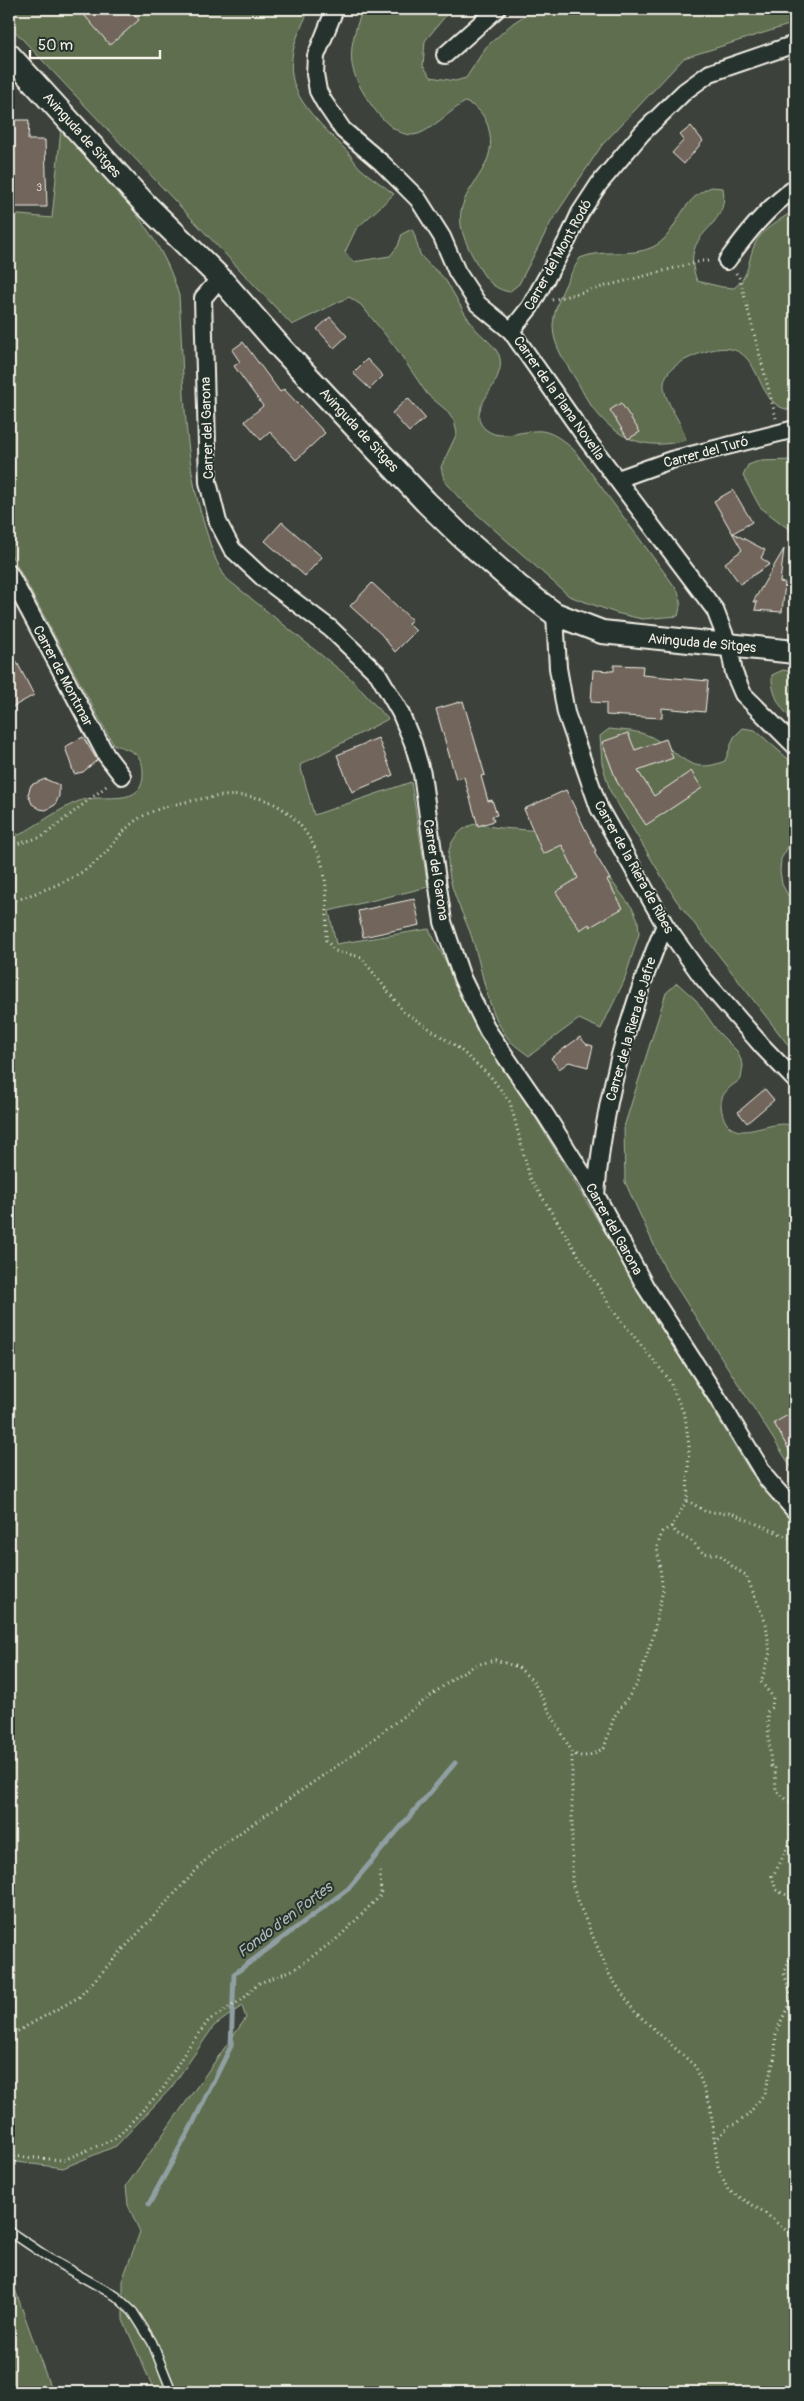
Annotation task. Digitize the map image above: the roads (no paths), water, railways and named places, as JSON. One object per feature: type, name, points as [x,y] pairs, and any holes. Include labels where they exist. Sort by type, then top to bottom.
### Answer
[{"type":"street","name":"Carrer de la Plana Novella","points":[[335,9],[316,56],[315,74],[318,91],[343,130],[382,163],[418,199],[442,237],[458,272],[478,304],[511,331],[588,441],[716,610],[729,646],[734,674],[743,694],[795,746]]},
{"type":"street","points":[[445,55],[497,9]]},
{"type":"street","name":"Carrer del Mont Rodó","points":[[511,331],[530,307],[568,239],[580,213],[599,184],[642,133],[685,91],[710,73],[795,44]]},
{"type":"street","name":"Avinguda de Sitges","points":[[9,55],[145,204],[220,278],[282,349],[426,502],[461,536],[518,586],[555,614],[602,632],[795,652]]},
{"type":"street","points":[[727,261],[748,231],[771,206],[795,188]]},
{"type":"street","name":"Carrer del Garona","points":[[220,278],[203,298],[208,482],[218,522],[232,549],[262,577],[338,636],[378,674],[395,704],[413,743],[422,774],[443,922],[462,978],[488,1031],[545,1114],[596,1195],[645,1286],[722,1405],[767,1479],[795,1510]]},
{"type":"street","name":"Carrer del Turó","points":[[618,479],[670,460],[795,429]]},
{"type":"street","name":"Carrer de Montmar","points":[[9,573],[106,755],[122,776]]},
{"type":"street","name":"Carrer de la Riera de Ribes","points":[[555,614],[558,668],[566,713],[599,808],[664,925],[702,977],[763,1047],[795,1080]]},
{"type":"street","name":"Carrer de la Riera de Jafre","points":[[596,1195],[600,1152],[620,1058],[642,985],[664,925]]},
{"type":"lane","points":[[9,2231],[52,2260],[116,2296],[133,2312],[152,2342],[172,2392]]},
{"type":"waterway","name":"Fondo d'en Portes","points":[[149,2204],[190,2129],[231,2046],[234,1974],[348,1889],[455,1763]]}]
